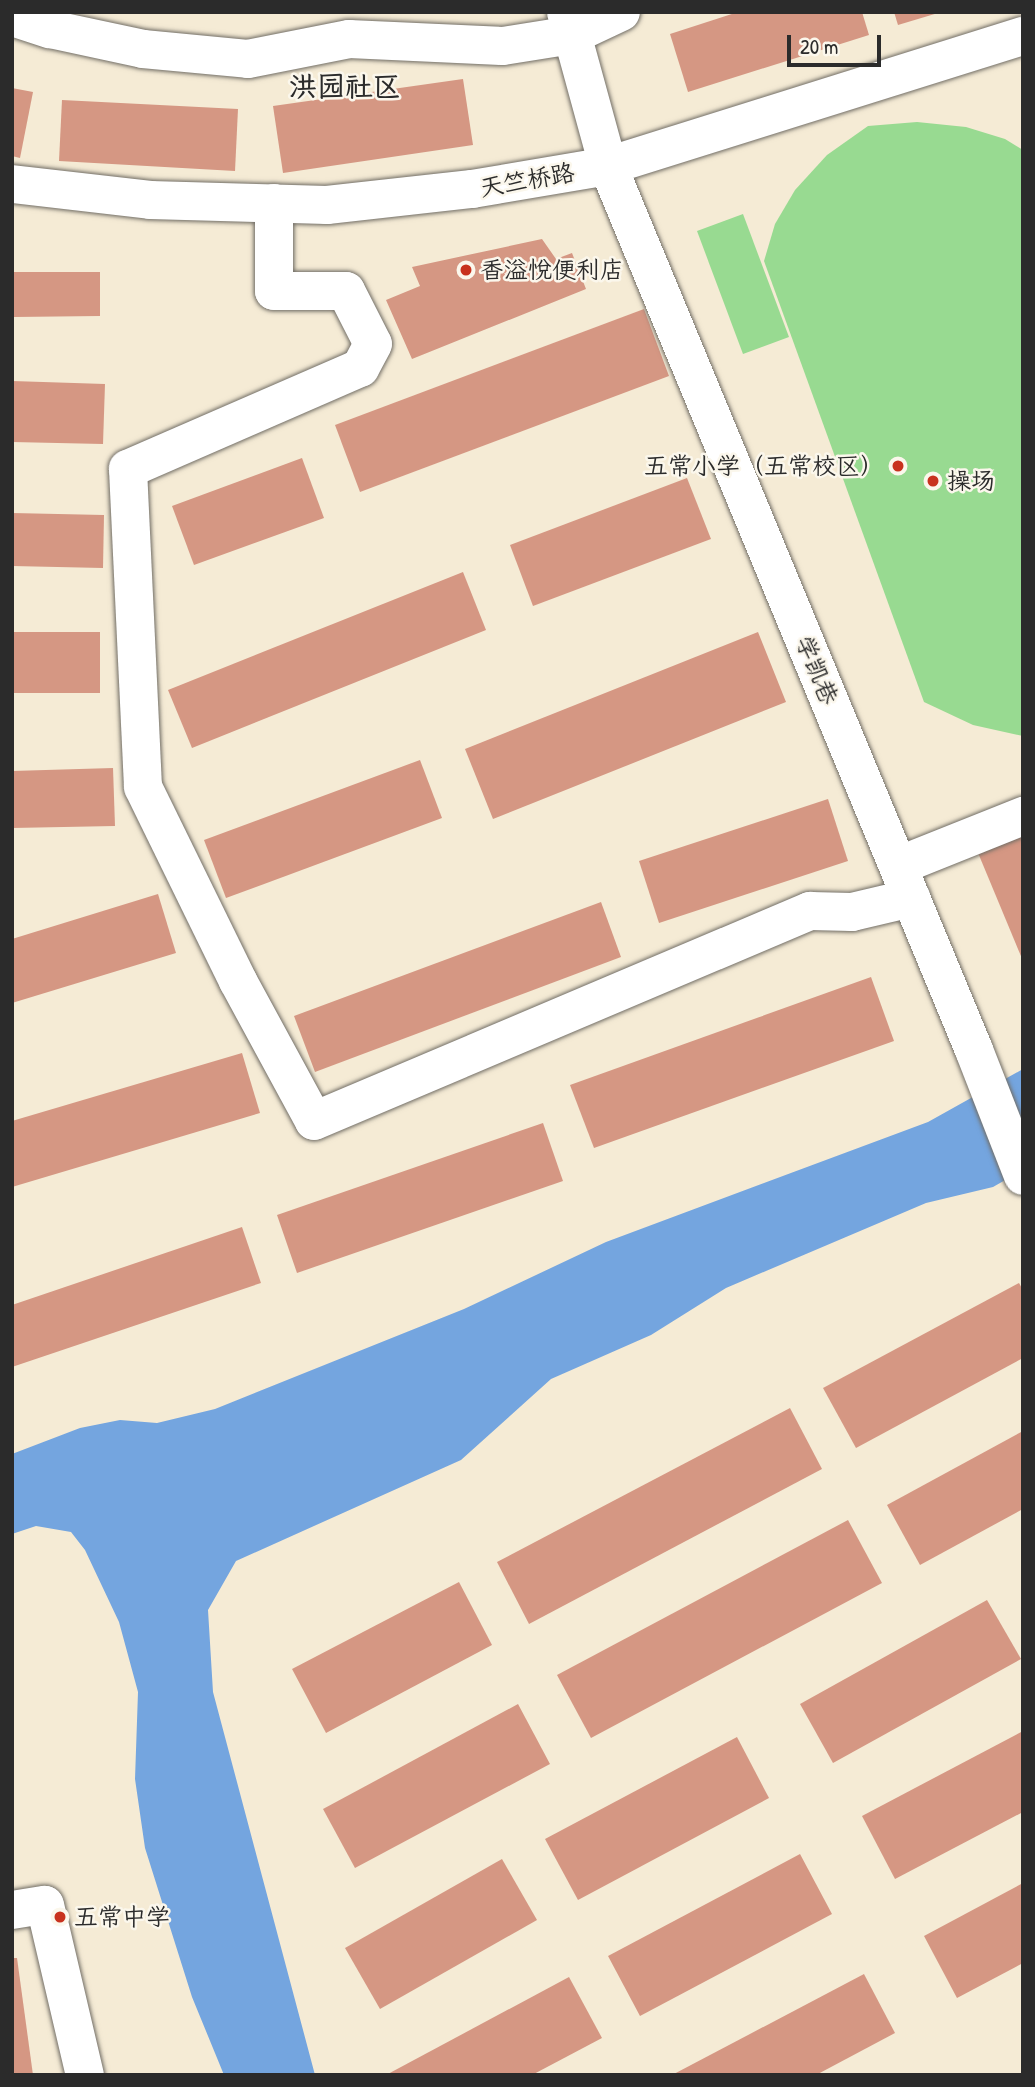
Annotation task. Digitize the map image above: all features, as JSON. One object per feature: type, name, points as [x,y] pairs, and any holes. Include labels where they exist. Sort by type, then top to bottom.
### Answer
[{"type":"street","points":[[12,17],[50,29],[143,49],[248,59],[349,38],[503,46],[569,24],[621,12]]},
{"type":"street","name":"学凯巷","points":[[569,24],[608,166],[974,1050],[1023,1176]]},
{"type":"street","name":"天竺桥路","points":[[12,184],[150,200],[327,205],[472,189],[608,166],[1023,36]]},
{"type":"street","points":[[274,203],[274,291],[346,291],[373,344],[360,368],[128,469],[143,788],[237,981],[314,1121],[810,911],[852,912],[1023,816]]},
{"type":"street","points":[[12,1910],[45,1905],[85,2075]]},
{"type":"green space","name":"操场","points":[[917,122],[966,127],[1005,139],[1023,150],[1023,736],[973,725],[924,702],[764,261],[775,224],[795,190],[827,155],[868,126]]},
{"type":"green space","points":[[743,214],[789,337],[743,354],[697,231]]},
{"type":"water","points":[[1023,1069],[1023,1170],[993,1187],[926,1203],[726,1288],[651,1335],[551,1379],[461,1460],[236,1561],[208,1610],[213,1692],[315,2075],[224,2075],[192,1997],[145,1848],[135,1779],[138,1692],[119,1622],[85,1550],[71,1532],[36,1526],[12,1534],[12,1454],[80,1428],[120,1420],[157,1423],[215,1409],[464,1309],[606,1242],[928,1122]]},
{"type":"building","points":[[738,12],[862,12],[869,35],[688,92],[670,34]]},
{"type":"building","points":[[894,12],[938,12],[938,13],[898,25]]},
{"type":"building","points":[[463,79],[473,145],[283,173],[273,106]]},
{"type":"building","points":[[12,88],[33,92],[20,158],[12,156]]},
{"type":"building","points":[[62,100],[238,109],[235,171],[59,161]]},
{"type":"building","points":[[542,239],[556,259],[572,253],[586,289],[412,359],[386,300],[420,286],[412,267]]},
{"type":"building","points":[[14,272],[100,272],[100,316],[14,317]]},
{"type":"building","points":[[644,309],[669,376],[360,492],[335,425]]},
{"type":"building","points":[[12,381],[105,384],[103,444],[12,442]]},
{"type":"building","points":[[302,458],[324,518],[194,565],[172,506]]},
{"type":"building","points":[[687,478],[711,539],[533,606],[510,545]]},
{"type":"building","points":[[12,513],[104,515],[103,568],[12,566]]},
{"type":"building","points":[[463,572],[486,630],[192,748],[168,690]]},
{"type":"building","points":[[12,632],[100,632],[100,693],[12,693]]},
{"type":"building","points":[[758,632],[786,702],[493,819],[465,749]]},
{"type":"building","points":[[420,760],[442,818],[226,898],[204,840]]},
{"type":"building","points":[[113,768],[115,826],[12,828],[12,771]]},
{"type":"building","points":[[828,799],[848,861],[659,923],[639,861]]},
{"type":"building","points":[[1023,830],[1023,961],[976,848]]},
{"type":"building","points":[[158,894],[176,953],[12,1003],[12,939]]},
{"type":"building","points":[[601,902],[621,957],[315,1072],[294,1016]]},
{"type":"building","points":[[871,977],[894,1041],[594,1148],[570,1085]]},
{"type":"building","points":[[242,1053],[260,1113],[12,1187],[12,1121]]},
{"type":"building","points":[[543,1123],[563,1181],[297,1273],[277,1215]]},
{"type":"building","points":[[242,1227],[261,1283],[12,1367],[12,1305]]},
{"type":"building","points":[[1019,1283],[1023,1290],[1023,1358],[856,1448],[823,1388]]},
{"type":"building","points":[[790,1408],[822,1469],[529,1624],[497,1562]]},
{"type":"building","points":[[1023,1431],[1023,1509],[920,1565],[887,1505]]},
{"type":"building","points":[[848,1520],[882,1583],[591,1738],[557,1675]]},
{"type":"building","points":[[459,1582],[492,1645],[326,1733],[292,1669]]},
{"type":"building","points":[[987,1600],[1021,1659],[833,1763],[800,1704]]},
{"type":"building","points":[[518,1704],[550,1764],[355,1868],[323,1809]]},
{"type":"building","points":[[1023,1731],[1023,1812],[895,1879],[862,1816]]},
{"type":"building","points":[[737,1737],[769,1798],[578,1900],[545,1839]]},
{"type":"building","points":[[800,1854],[832,1914],[640,2016],[608,1956]]},
{"type":"building","points":[[502,1859],[537,1920],[380,2009],[345,1948]]},
{"type":"building","points":[[1023,1883],[1023,1963],[957,1998],[924,1936]]},
{"type":"building","points":[[12,1958],[17,1958],[33,2075],[12,2075]]},
{"type":"building","points":[[864,1974],[895,2033],[816,2075],[672,2075]]},
{"type":"building","points":[[569,1977],[602,2038],[532,2075],[386,2075]]},
{"type":"place","name":"香溢悦便利店","points":[[466,270]]},
{"type":"place","name":"五常小学（五常校区）","points":[[898,466]]},
{"type":"place","name":"操场","points":[[933,481]]},
{"type":"place","name":"五常中学","points":[[60,1917]]},
{"type":"district","name":"洪园社区","points":[[345,86]]}]
